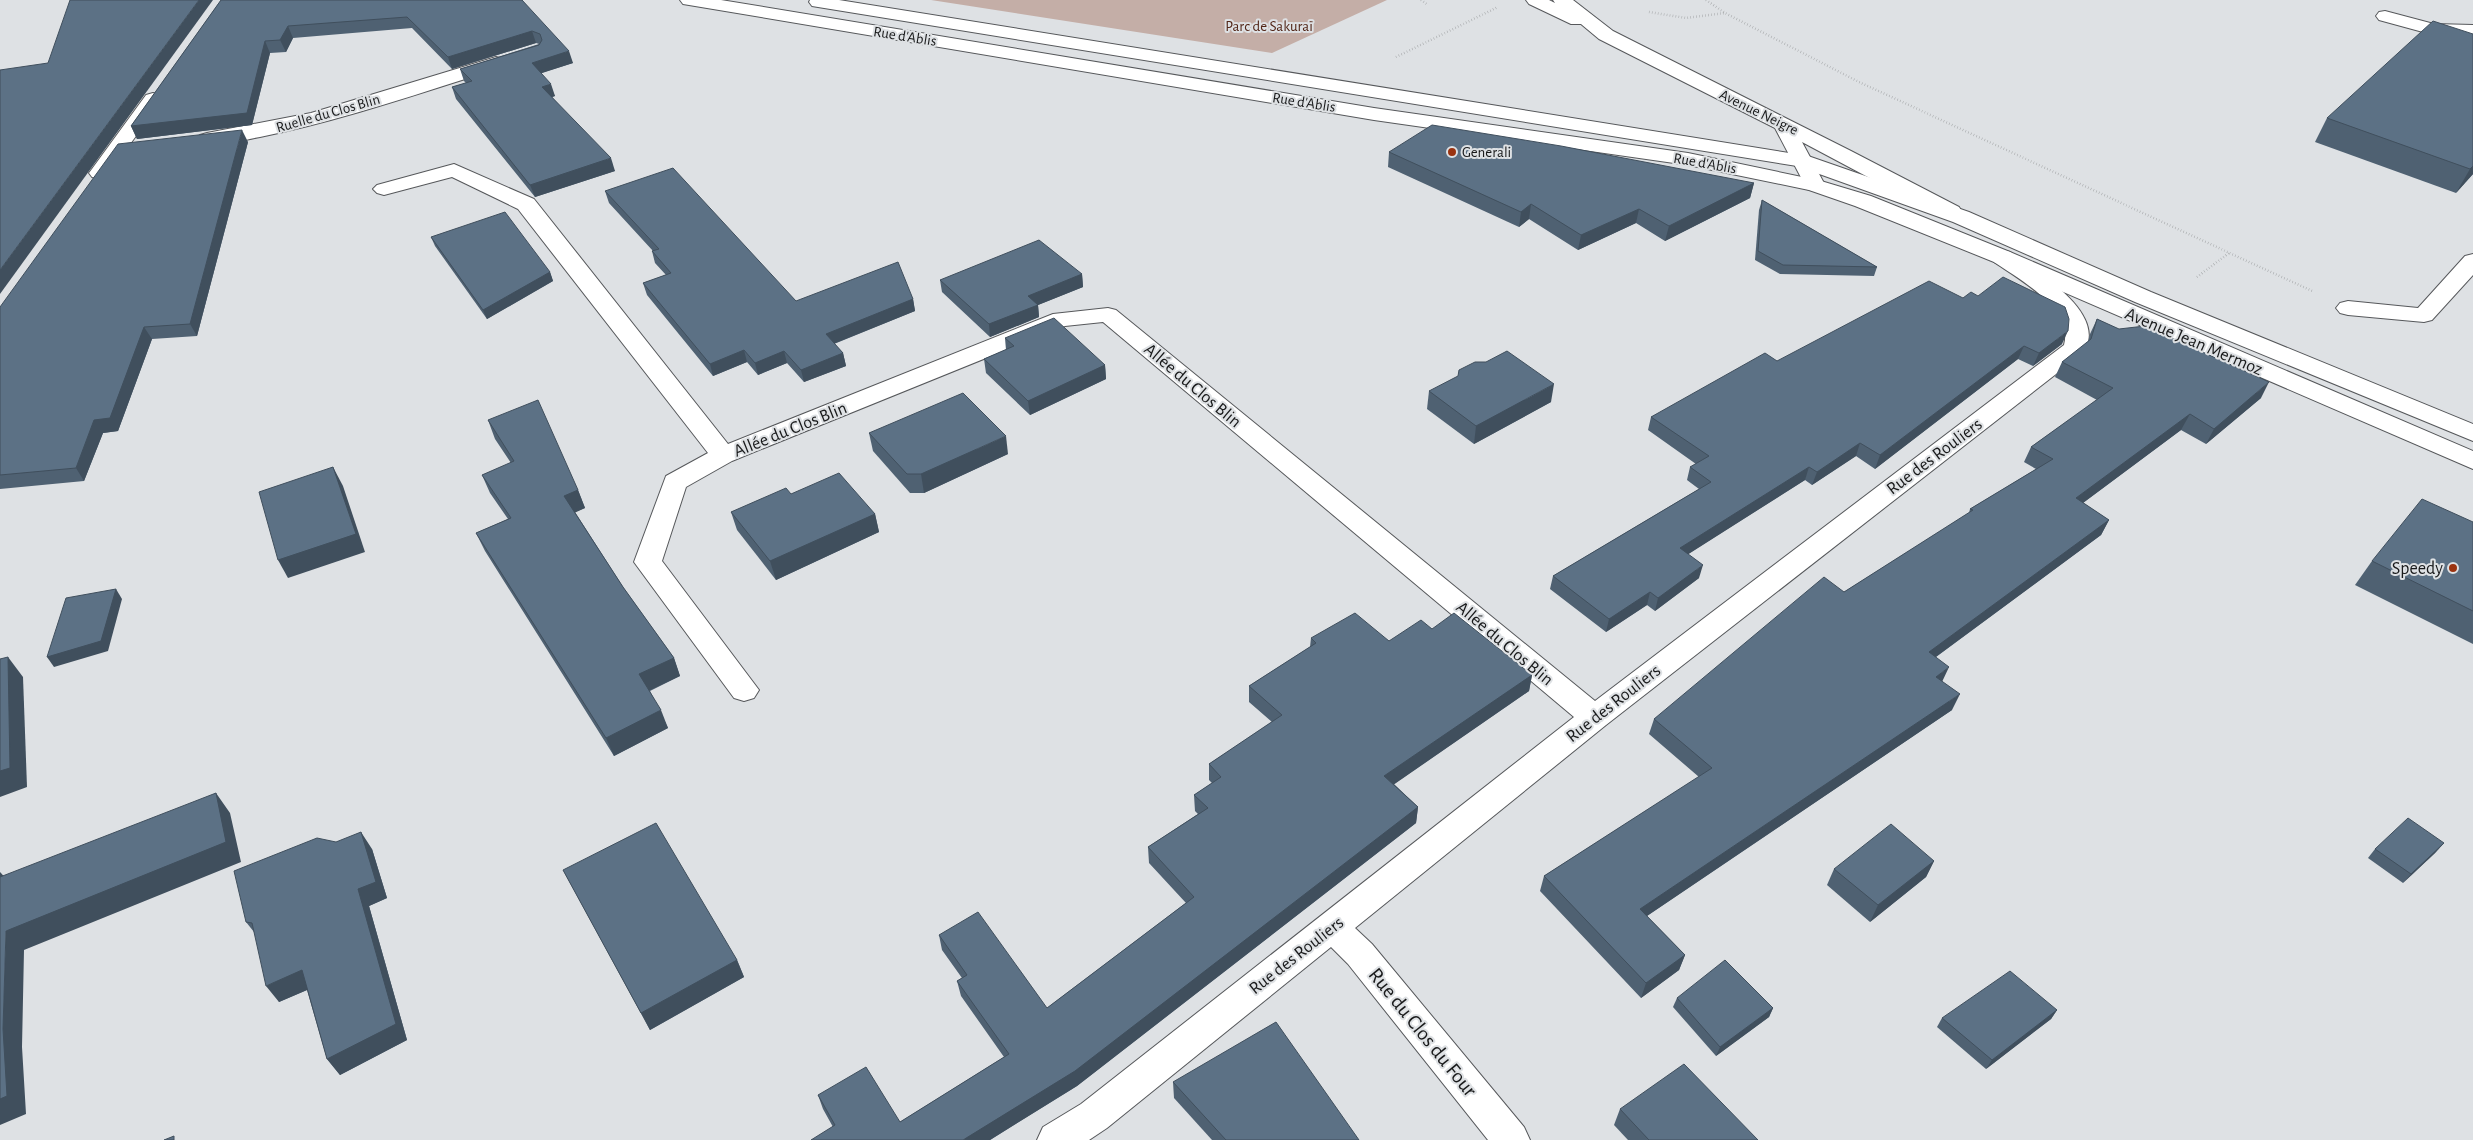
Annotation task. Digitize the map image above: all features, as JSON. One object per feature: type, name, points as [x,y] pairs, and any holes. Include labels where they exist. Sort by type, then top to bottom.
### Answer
[{"type":"street","name":"Rue d'Ablis","points":[[689,0],[1374,114],[1688,159],[1814,185],[1915,221]]},
{"type":"street","name":"Rue d'Ablis","points":[[804,0],[1576,122],[1801,160],[1961,217]]},
{"type":"street","points":[[1535,0],[1606,34]]},
{"type":"street","name":"Avenue Neigre","points":[[1562,0],[1606,34],[1961,217]]},
{"type":"street","points":[[2385,16],[2434,29],[2473,31]]},
{"type":"street","name":"Ruelle du Clos Blin","points":[[192,141],[249,134],[356,106],[516,57]]},
{"type":"street","points":[[88,188],[162,86]]},
{"type":"street","points":[[1783,124],[1814,185]]},
{"type":"street","points":[[116,149],[145,146]]},
{"type":"street","name":"Allée du Clos Blin","points":[[384,189],[454,170],[526,204],[723,456]]},
{"type":"street","name":"Avenue Jean Mermoz","points":[[1961,217],[2134,293],[2473,433]]},
{"type":"street","name":"Avenue Jean Mermoz","points":[[1915,221],[2473,461]]},
{"type":"street","name":"Rue des Rouliers","points":[[1056,1140],[1094,1116],[1595,717],[2075,348],[2078,332],[2069,311],[2042,286],[2002,257]]},
{"type":"street","points":[[2348,308],[2424,315],[2473,262]]},
{"type":"street","name":"Allée du Clos Blin","points":[[744,690],[648,562],[675,482],[723,456],[1061,318],[1108,315],[1595,717]]},
{"type":"street","name":"Rue du Clos du Four","points":[[1332,926],[1360,954],[1511,1140]]},
{"type":"path","points":[[1421,0],[1428,5]]},
{"type":"path","points":[[1706,0],[1725,13],[1859,82],[2348,308]]},
{"type":"path","points":[[1391,60],[1507,3]]},
{"type":"path","points":[[1644,10],[1686,18],[1725,13]]},
{"type":"path","points":[[2189,283],[2229,254]]},
{"type":"green space","name":"Parc de Sakuraï","points":[[931,0],[1387,0],[1272,53]]},
{"type":"building","points":[[70,0],[199,0],[0,270],[0,70],[48,63]]},
{"type":"building","points":[[221,0],[522,0],[569,51],[532,63],[551,84],[542,87],[611,158],[530,185],[452,87],[472,81],[460,69],[539,45],[542,40],[540,34],[532,31],[448,57],[407,17],[288,26],[280,40],[265,41],[247,113],[131,126]]},
{"type":"building","points":[[2433,21],[2473,34],[2473,166],[2470,169],[2327,118]]},
{"type":"building","points":[[1432,125],[1561,146],[1754,183],[1669,226],[1639,209],[1581,235],[1531,204],[1521,212],[1389,152]]},
{"type":"building","points":[[242,130],[190,324],[144,327],[110,418],[94,420],[76,468],[0,475],[0,307],[118,144]]},
{"type":"building","points":[[673,168],[796,301],[898,262],[913,299],[826,334],[843,353],[801,370],[784,351],[755,363],[744,350],[710,364],[643,283],[671,273],[652,251],[659,249],[605,191]]},
{"type":"building","points":[[1762,200],[1877,267],[1783,265],[1758,251]]},
{"type":"building","points":[[505,212],[550,272],[483,310],[431,237]]},
{"type":"building","points":[[1039,240],[1082,274],[1028,296],[1038,305],[989,324],[940,280]]},
{"type":"building","points":[[2003,277],[2065,307],[2069,319],[2068,331],[2039,353],[2024,346],[1880,455],[1860,443],[1817,472],[1809,467],[1680,548],[1703,565],[1658,598],[1650,592],[1609,619],[1553,576],[1711,482],[1690,467],[1709,456],[1651,417],[1765,353],[1777,361],[1929,281],[1963,298],[1971,292],[1978,296]]},
{"type":"building","points":[[1054,318],[1105,365],[1028,401],[984,359],[1014,346],[1005,338]]},
{"type":"building","points":[[2097,319],[2119,329],[2145,326],[2269,382],[2214,429],[2190,414],[2076,498],[2109,520],[1929,652],[1949,667],[1936,677],[1960,694],[1640,909],[1685,955],[1646,983],[1544,876],[1712,768],[1654,719],[1824,577],[1844,592],[1973,510],[1970,509],[2053,459],[2031,447],[2113,388],[2062,362],[2091,339]]},
{"type":"building","points":[[1507,351],[1554,384],[1476,426],[1429,391],[1458,376],[1459,370],[1475,362],[1486,362]]},
{"type":"building","points":[[963,393],[1006,436],[921,474],[907,474],[869,433]]},
{"type":"building","points":[[538,400],[578,490],[564,496],[623,587],[674,658],[639,674],[661,710],[606,738],[476,533],[511,518],[482,475],[514,461],[488,420]]},
{"type":"building","points":[[333,467],[356,534],[278,560],[259,492]]},
{"type":"building","points":[[839,473],[875,514],[770,561],[731,512],[786,488],[791,494]]},
{"type":"building","points":[[2422,499],[2473,522],[2473,611],[2372,561]]},
{"type":"building","points":[[116,589],[101,641],[47,657],[66,598]]},
{"type":"building","points":[[1355,613],[1389,641],[1421,620],[1432,629],[1454,613],[1532,675],[1384,776],[1418,807],[1075,1071],[963,1140],[811,1140],[835,1125],[818,1095],[866,1067],[900,1122],[1009,1054],[957,981],[967,975],[939,935],[978,912],[1047,1008],[1194,897],[1148,847],[1208,808],[1194,795],[1221,777],[1209,764],[1282,715],[1249,686],[1316,643],[1311,638]]},
{"type":"building","points":[[8,657],[10,768],[0,771],[0,659]]},
{"type":"building","points":[[216,793],[226,842],[6,931],[3,1029],[7,1096],[0,1099],[0,877]]},
{"type":"building","points":[[2408,818],[2444,843],[2411,874],[2375,849]]},
{"type":"building","points":[[656,823],[737,960],[641,1013],[563,870]]},
{"type":"building","points":[[1891,824],[1934,861],[1878,905],[1834,869]]},
{"type":"building","points":[[361,832],[376,882],[358,889],[396,1024],[327,1059],[302,970],[266,986],[252,923],[246,922],[234,871],[317,838],[336,842]]},
{"type":"building","points":[[1725,960],[1773,1008],[1720,1047],[1677,998]]},
{"type":"building","points":[[2010,971],[2057,1010],[1992,1060],[1942,1018]]},
{"type":"building","points":[[1276,1022],[1359,1140],[1226,1140],[1173,1082]]},
{"type":"building","points":[[1684,1064],[1758,1140],[1649,1140],[1620,1109]]},
{"type":"building","points":[[174,1136],[174,1140],[164,1140]]},
{"type":"place","name":"Generali","points":[[1452,152]]},
{"type":"place","name":"Speedy","points":[[2453,568]]}]
